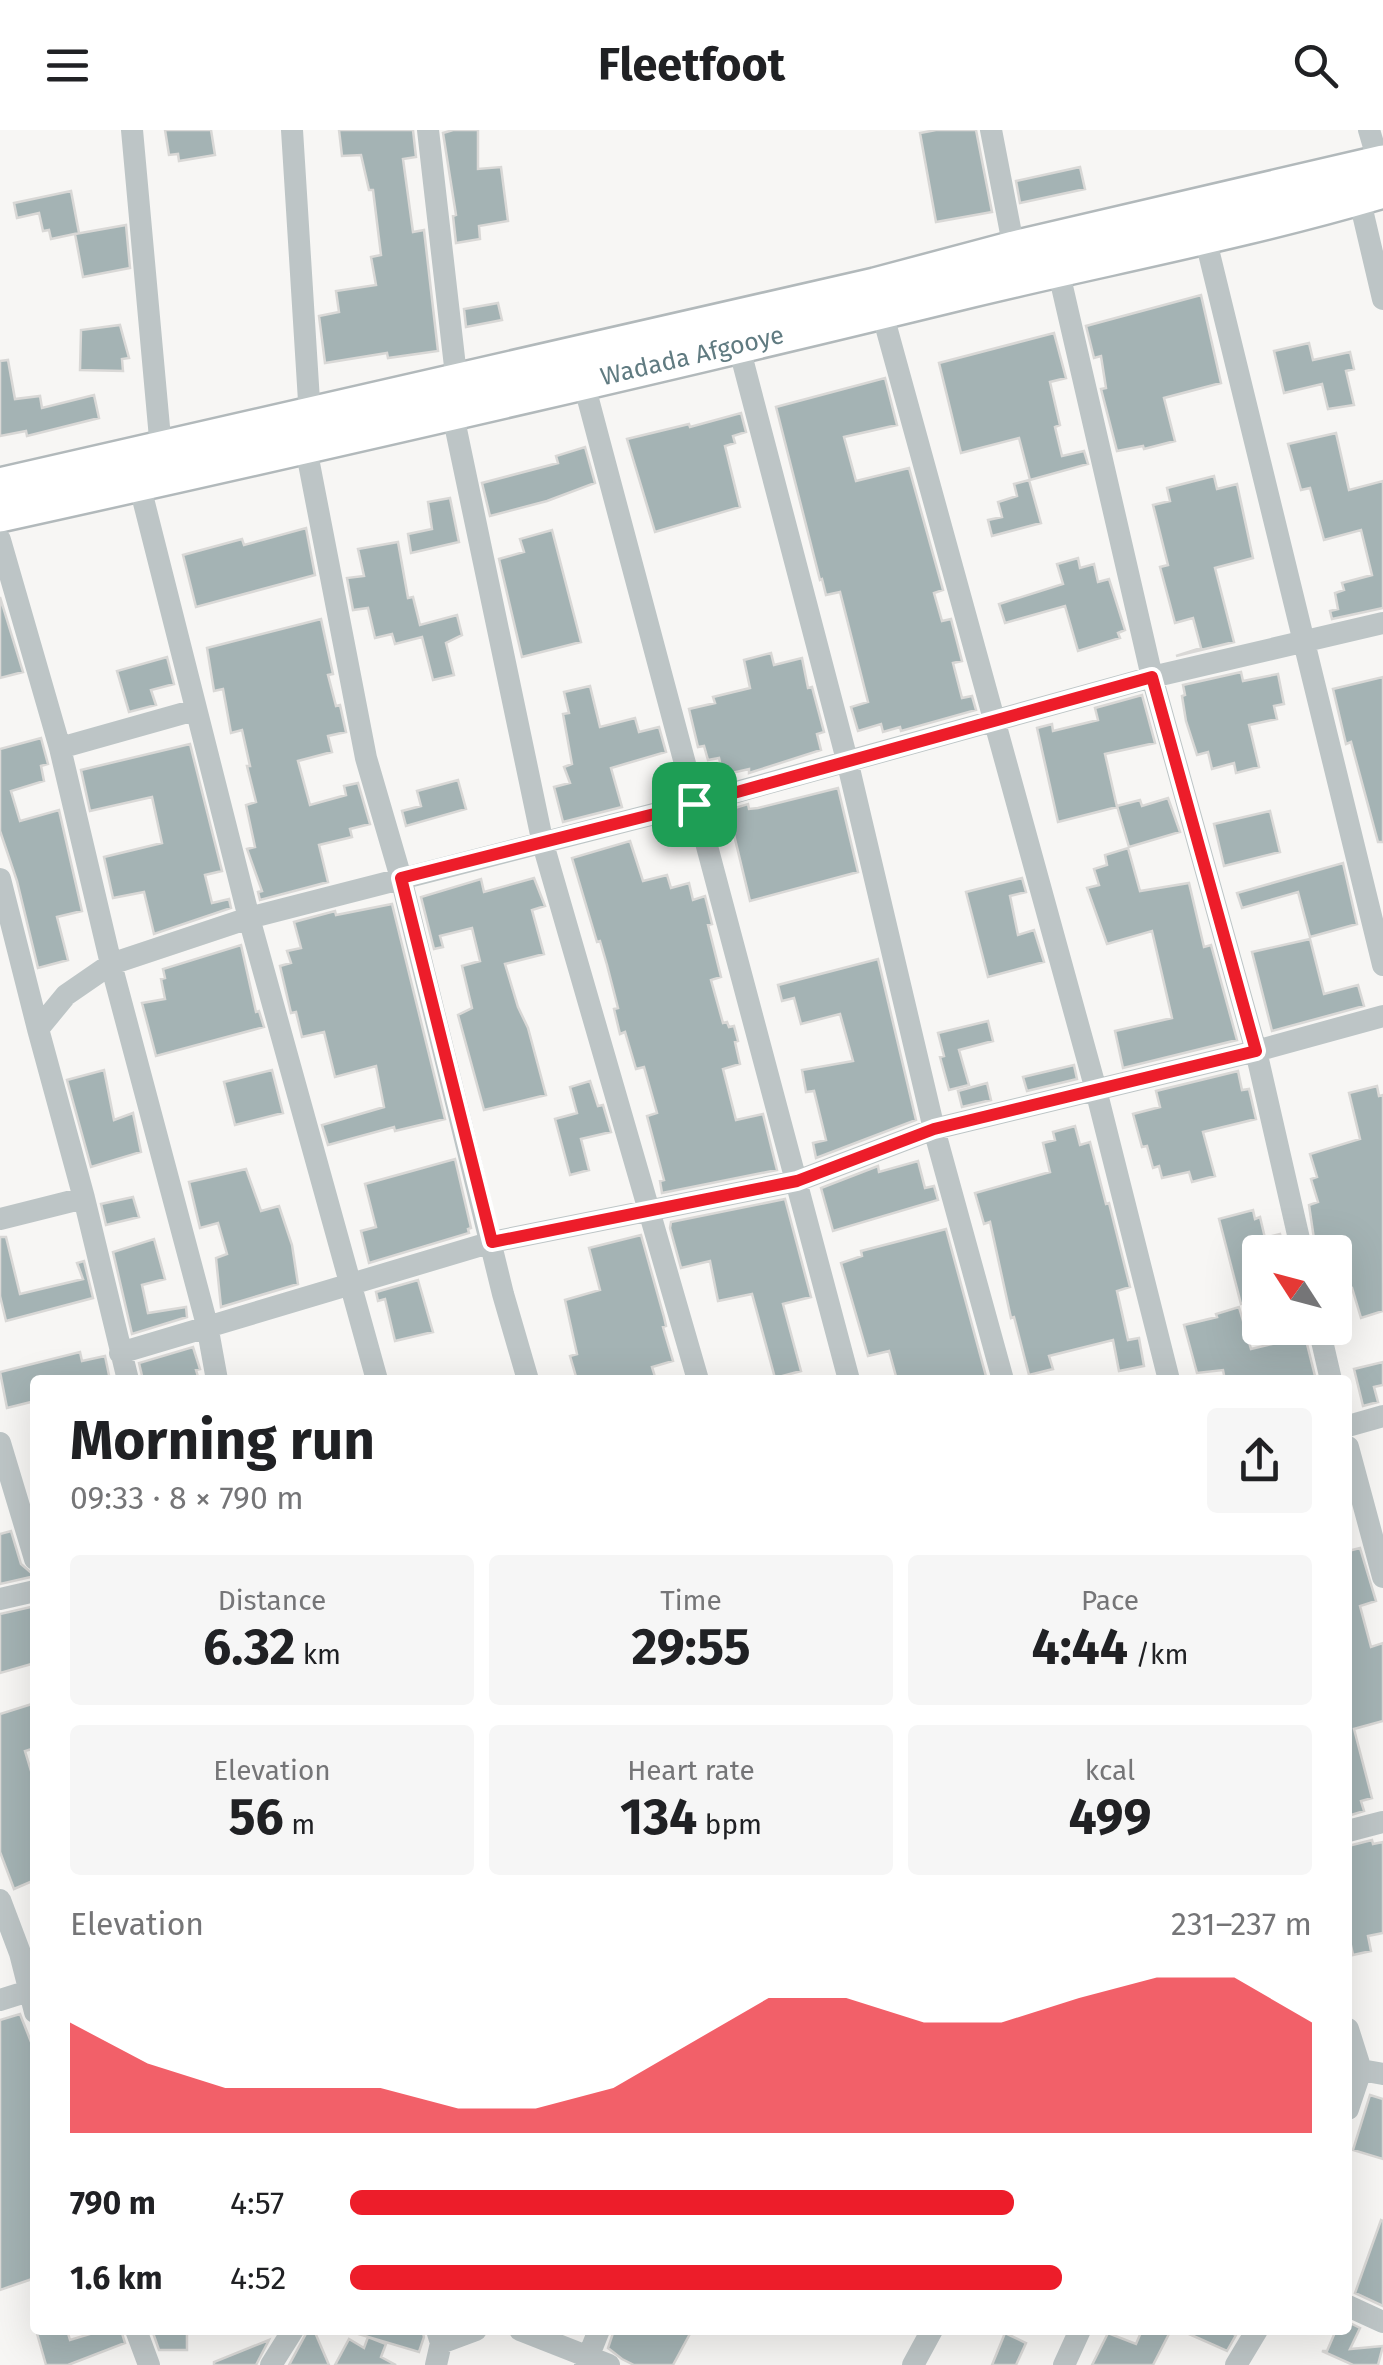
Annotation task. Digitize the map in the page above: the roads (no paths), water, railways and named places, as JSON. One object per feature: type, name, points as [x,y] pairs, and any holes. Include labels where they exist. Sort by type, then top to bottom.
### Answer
[{"type":"highway","name":"Wadada Afgooye","points":[[454,399],[584,384],[1205,236],[1376,179]]},
{"type":"highway","name":"Wadada Afgooye","points":[[0,514],[138,483],[308,433],[454,399],[1014,249],[1376,179]]},
{"type":"highway","name":"Wadada Afgooye","points":[[0,486],[162,449],[308,433]]},
{"type":"street","points":[[132,130],[162,449]]},
{"type":"street","points":[[292,130],[308,433],[366,758],[401,878],[527,1375]]},
{"type":"street","points":[[428,130],[454,399],[543,844],[697,1375]]},
{"type":"street","points":[[991,130],[1014,249]]},
{"type":"street","points":[[1369,130],[1383,298]]},
{"type":"street","points":[[1205,236],[1383,965]]},
{"type":"street","points":[[1058,269],[1152,677],[1256,1051],[1298,1235]]},
{"type":"street","points":[[882,312],[1096,1090],[1168,1375]]},
{"type":"street","points":[[739,347],[847,760],[934,1129],[1002,1375]]},
{"type":"street","points":[[584,384],[848,1375]]},
{"type":"street","points":[[138,483],[249,918],[377,1375]]},
{"type":"street","points":[[0,540],[60,748],[111,964],[207,1325],[216,1375]]},
{"type":"street","points":[[38,1029],[66,994],[111,964],[249,918],[694,804],[1152,677],[1383,623]]},
{"type":"street","points":[[60,748],[195,710]]},
{"type":"street","points":[[0,881],[127,1375]]},
{"type":"street","points":[[120,1353],[492,1242],[797,1181],[934,1129],[1383,1016]]},
{"type":"street","points":[[0,1219],[84,1198]]},
{"type":"street","points":[[1324,1345],[1330,1375]]},
{"type":"street","points":[[1352,1425],[1383,1416]]},
{"type":"street","points":[[0,1443],[30,1542]]},
{"type":"street","points":[[1352,1462],[1383,1577]]},
{"type":"street","points":[[0,1599],[30,1592]]},
{"type":"street","points":[[1352,1830],[1383,1822]]},
{"type":"street","points":[[0,1900],[30,1987]]},
{"type":"street","points":[[0,2000],[30,1997]]},
{"type":"street","points":[[1352,2036],[1372,2072],[1352,2103]]},
{"type":"street","points":[[1352,2308],[1383,2322]]},
{"type":"street","points":[[138,2335],[150,2365]]},
{"type":"street","points":[[271,2365],[291,2335]]},
{"type":"street","points":[[438,2346],[464,2335]]},
{"type":"street","points":[[532,2335],[594,2362],[598,2335]]},
{"type":"street","points":[[913,2365],[929,2335]]},
{"type":"street","points":[[1064,2365],[1078,2335]]},
{"type":"street","points":[[1236,2365],[1254,2335]]}]
